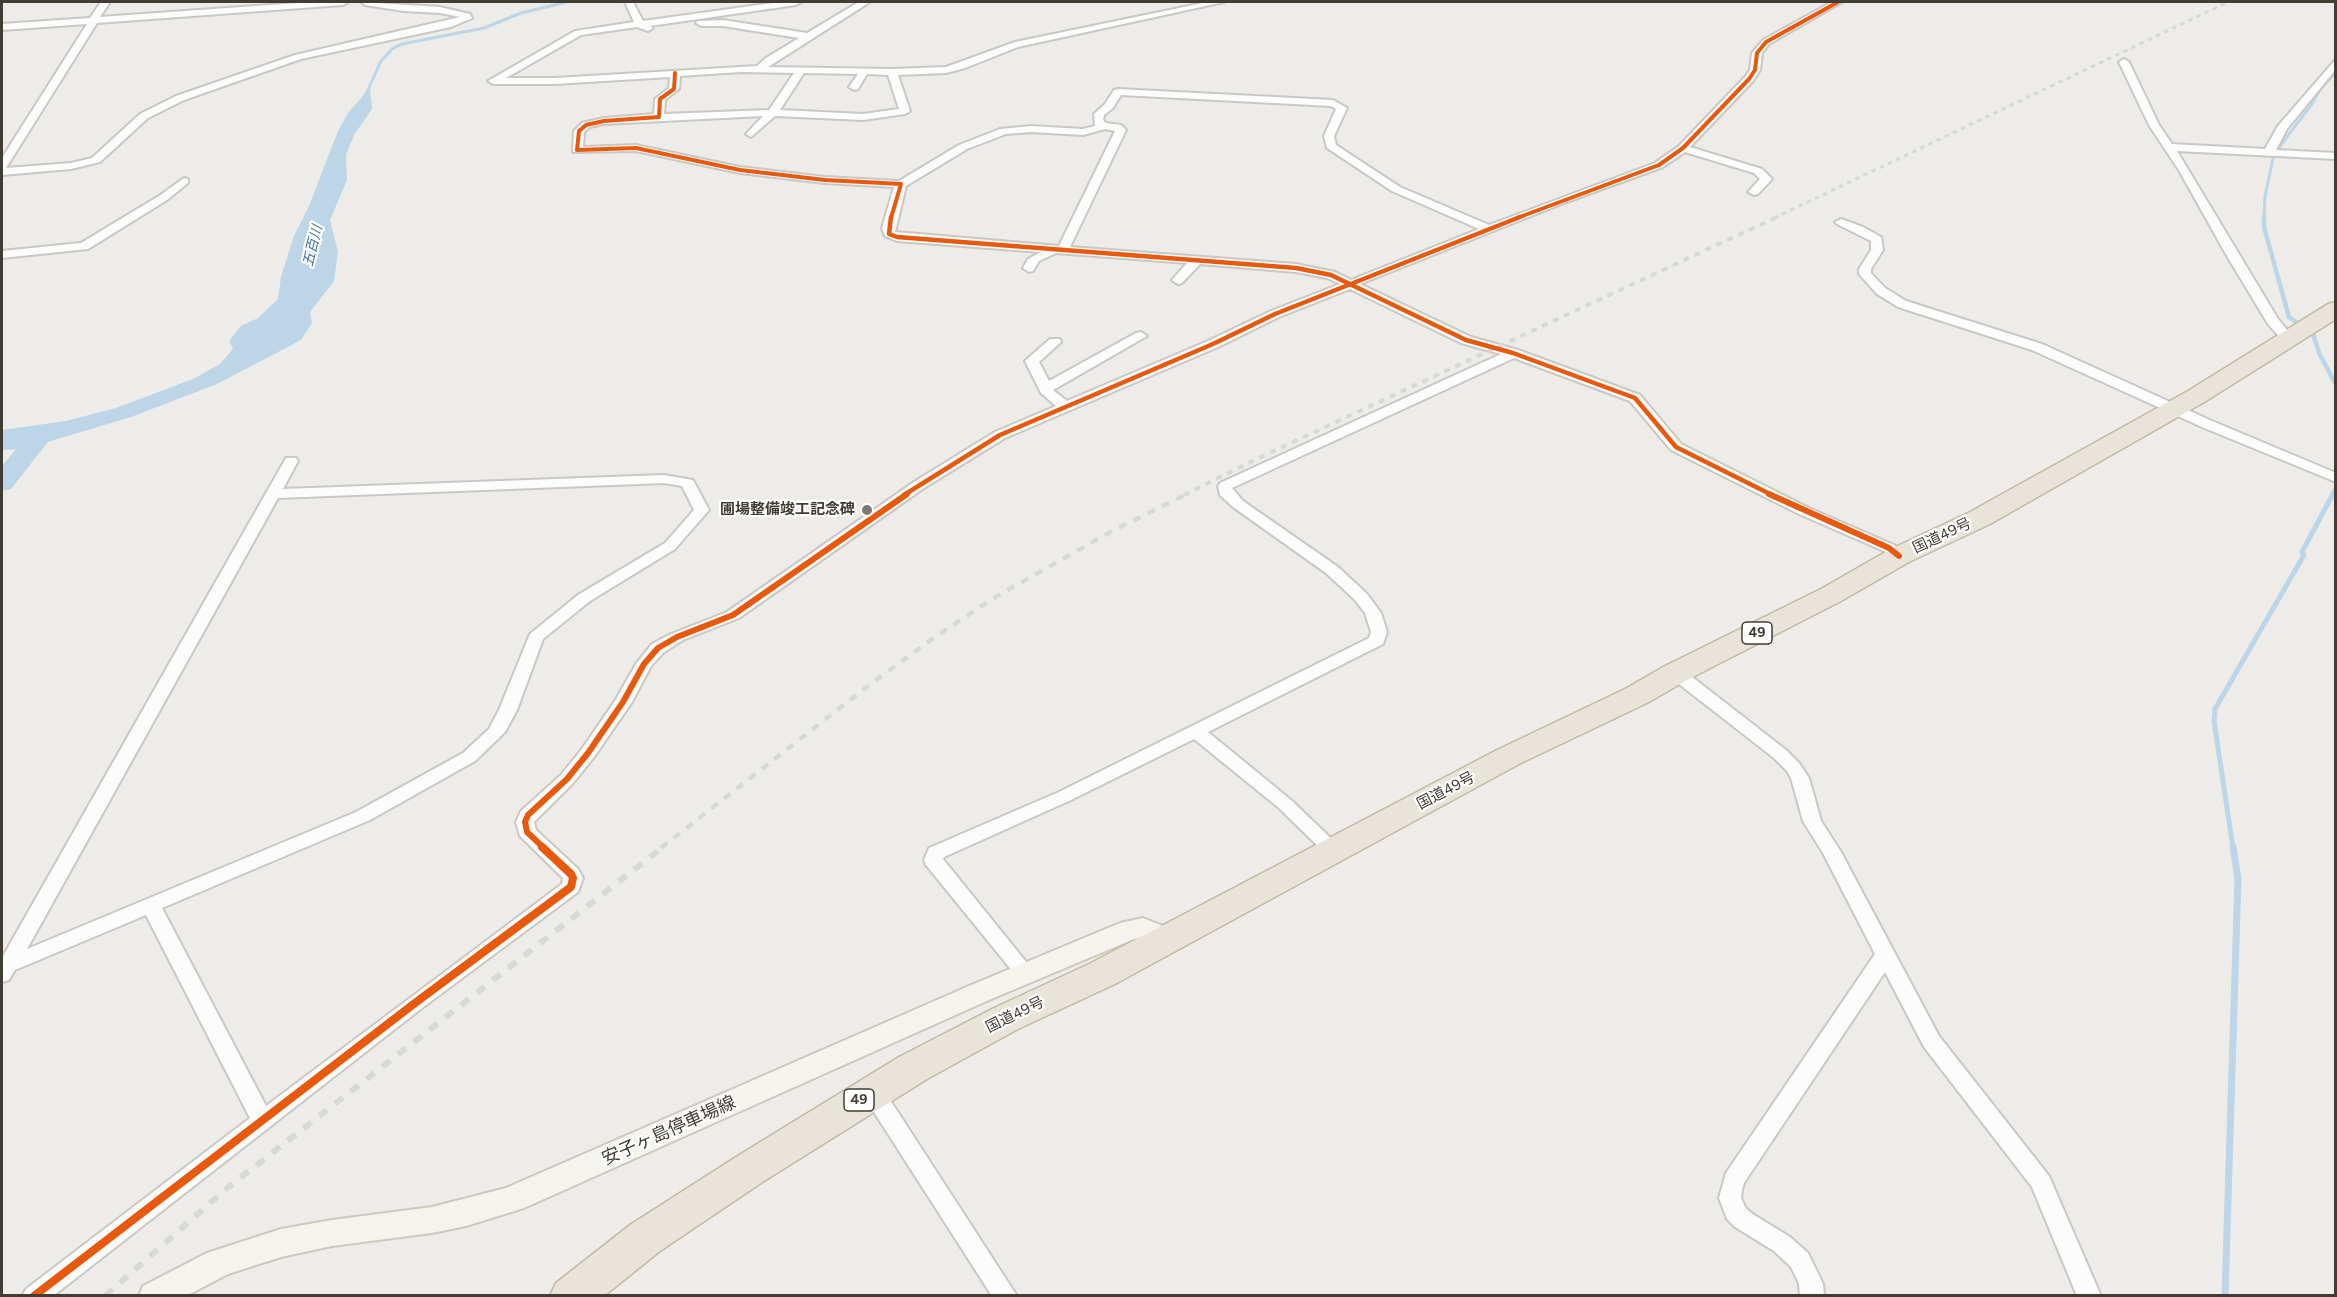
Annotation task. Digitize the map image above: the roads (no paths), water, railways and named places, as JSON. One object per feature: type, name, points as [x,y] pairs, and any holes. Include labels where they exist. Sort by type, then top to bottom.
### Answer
[{"type":"highway","name":"国道49号","points":[[571,1296],[645,1238],[873,1092],[1005,1019],[1102,974],[1251,896],[1508,757],[1636,696],[1676,672],[1775,625],[1899,556],[1980,518],[2174,409],[2336,309]]},
{"type":"main road","name":"安子ヶ島停車場線","points":[[155,1296],[218,1263],[281,1243],[332,1233],[432,1221],[466,1214],[513,1199],[1025,973],[1130,930],[1143,928],[1168,939]]},
{"type":"street","points":[[2,166],[105,2]]},
{"type":"street","points":[[2,27],[343,2]]},
{"type":"street","points":[[2,172],[71,166],[96,160],[144,116],[180,98],[298,57],[451,24],[467,18],[467,16],[440,10],[404,8],[365,2]]},
{"type":"street","points":[[629,2],[639,24],[644,27],[657,28],[711,22],[808,36]]},
{"type":"street","points":[[558,36],[796,2]]},
{"type":"street","points":[[760,69],[769,60],[865,2]]},
{"type":"street","points":[[1163,14],[1177,2]]},
{"type":"street","points":[[578,33],[493,81],[555,81],[760,69],[892,72],[955,68],[1015,45],[1219,2]]},
{"type":"street","points":[[34,1296],[570,887],[573,878],[527,832],[525,822],[528,815],[567,779],[588,753],[623,702],[644,664],[658,648],[677,637],[711,626],[733,615],[956,460],[1000,435],[1213,344],[1275,314],[1659,165],[1683,148],[1749,79],[1755,70],[1757,53],[1762,46],[1838,2]]},
{"type":"street","points":[[711,22],[728,11]]},
{"type":"street","points":[[2124,62],[2154,125],[2186,172],[2272,321],[2289,339]]},
{"type":"street","points":[[2270,152],[2282,129],[2336,62]]},
{"type":"street","points":[[751,134],[772,113],[800,71]]},
{"type":"street","points":[[854,87],[864,72]]},
{"type":"street","points":[[892,72],[906,111],[863,117],[772,113],[604,121],[586,125],[579,131],[578,150],[636,148],[740,170],[835,181],[901,184],[963,147],[1004,131],[1031,129],[1083,132],[1102,126],[1117,127],[1121,130],[1058,251],[1034,259],[1029,268]]},
{"type":"street","points":[[659,117],[660,99],[674,89],[675,73]]},
{"type":"street","points":[[1102,126],[1098,120],[1099,114],[1109,106],[1115,93],[1122,91],[1338,104],[1342,108],[1329,136],[1331,146],[1396,189],[1490,230]]},
{"type":"street","points":[[2169,147],[2336,156]]},
{"type":"street","points":[[1683,148],[1758,171],[1766,179],[1754,192]]},
{"type":"street","points":[[2,255],[84,246],[163,198],[184,181]]},
{"type":"street","points":[[901,184],[888,228],[892,236],[1313,270],[1331,275],[1466,340],[1513,353],[1635,398],[1643,405],[1662,433],[1683,451],[1794,506],[1888,548],[1899,556]]},
{"type":"street","points":[[1841,222],[1877,240],[1877,250],[1865,268],[1865,274],[1890,298],[1902,304],[2037,347],[2174,409],[2336,478]]},
{"type":"street","points":[[1178,280],[1196,261]]},
{"type":"street","points":[[1046,388],[1141,336]]},
{"type":"street","points":[[1055,342],[1032,361],[1048,393],[1065,406]]},
{"type":"street","points":[[1025,973],[933,860],[936,853],[1065,795],[1377,641],[1380,634],[1373,613],[1361,597],[1332,570],[1238,504],[1225,492],[1225,486],[1513,353]]},
{"type":"street","points":[[5,970],[291,461]]},
{"type":"street","points":[[5,970],[151,905],[363,816],[470,757],[496,732],[536,637],[584,598],[660,554],[676,540],[702,510],[688,483],[664,479],[274,494]]},
{"type":"street","points":[[1676,672],[1780,754],[1793,767],[1800,778],[1812,821],[1832,852],[1930,1041],[2041,1183],[2089,1296]]},
{"type":"street","points":[[1196,731],[1285,804],[1334,850]]},
{"type":"street","points":[[151,905],[262,1120]]},
{"type":"street","points":[[1812,1296],[1811,1284],[1800,1260],[1782,1244],[1743,1220],[1735,1212],[1730,1198],[1731,1190],[1734,1180],[1885,955]]},
{"type":"street","points":[[873,1092],[1005,1296]]},
{"type":"water","points":[[370,88],[372,109],[354,135],[346,155],[347,180],[330,220],[338,252],[334,281],[310,312],[312,323],[301,340],[217,384],[131,417],[34,446],[14,471],[9,471],[24,449],[2,450],[2,430],[66,421],[116,408],[193,379],[220,364],[233,349],[229,341],[241,326],[258,318],[278,299],[281,277],[294,236],[309,206],[338,131],[348,113]]},
{"type":"waterway","name":"五百川","points":[[366,94],[381,61],[392,49],[402,44],[484,28],[521,13],[567,2]]},
{"type":"waterway","points":[[2264,218],[2265,196],[2274,154],[2312,104],[2319,91],[2336,72]]},
{"type":"waterway","points":[[2264,218],[2264,227],[2289,317],[2313,334],[2320,355],[2336,385]]},
{"type":"waterway","points":[[2,483],[38,438]]},
{"type":"waterway","points":[[2332,495],[2336,488]]},
{"type":"waterway","points":[[2233,848],[2214,721],[2215,709],[2304,555],[2302,552],[2333,494]]},
{"type":"waterway","points":[[2225,1296],[2238,879],[2233,847]]},
{"type":"railway","points":[[1774,218],[2228,2]]},
{"type":"railway","points":[[1184,495],[1777,217]]},
{"type":"railway","points":[[661,848],[864,689],[932,639],[997,596],[1114,530],[1187,494]]},
{"type":"railway","points":[[105,1296],[226,1189],[663,847]]},
{"type":"place","name":"圃場整備竣工記念碑","points":[[867,510]]}]
